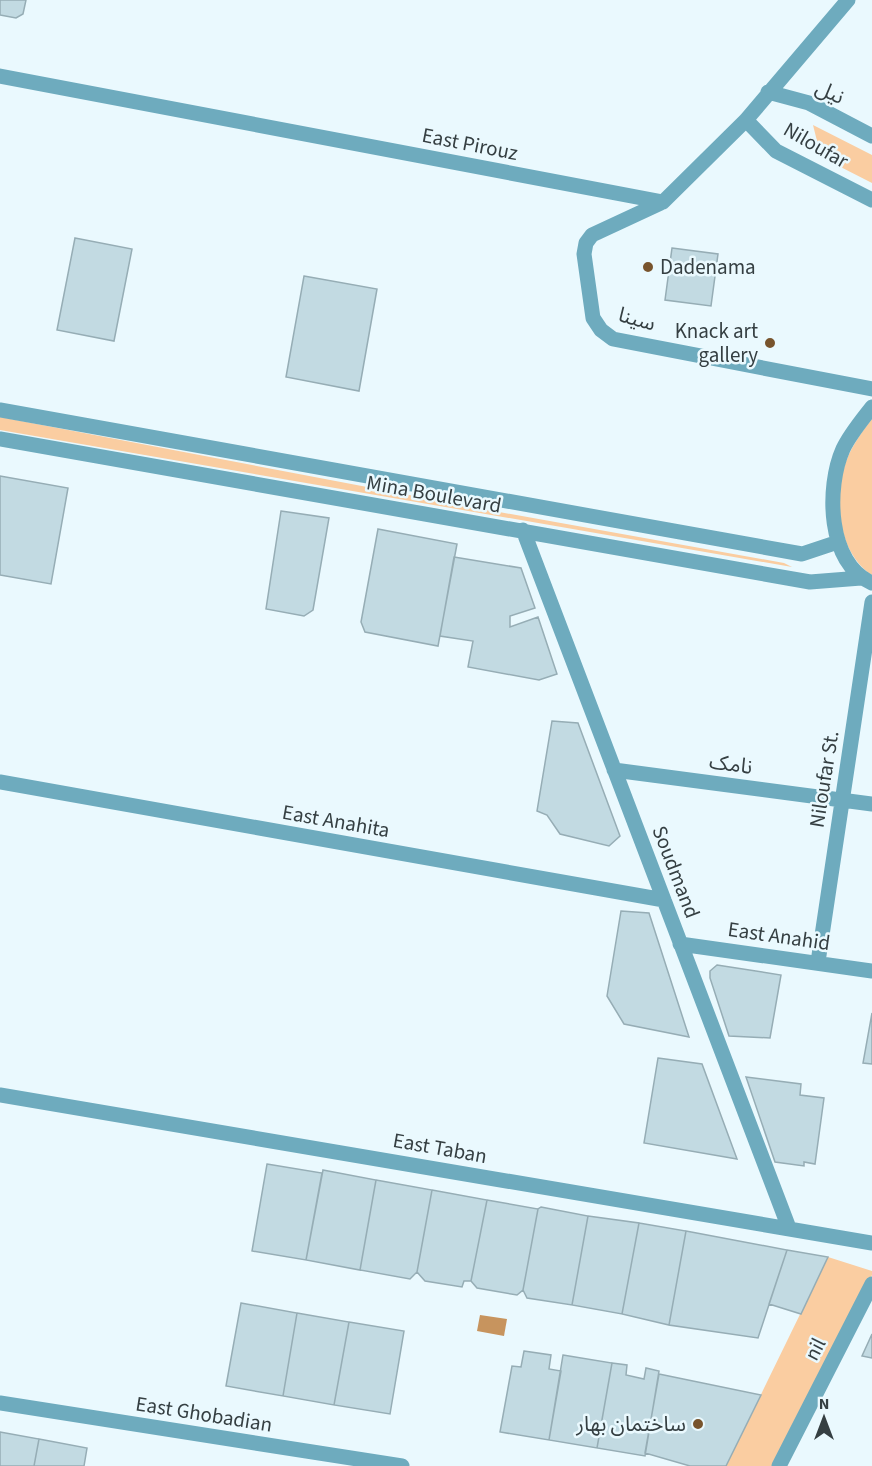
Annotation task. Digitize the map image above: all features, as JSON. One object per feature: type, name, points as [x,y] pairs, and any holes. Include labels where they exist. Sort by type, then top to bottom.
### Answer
[{"type":"street","points":[[663,202],[746,120],[848,0]]},
{"type":"street","name":"East Pirouz","points":[[0,76],[663,202]]},
{"type":"street","name":"نیل","points":[[768,92],[809,103],[872,136]]},
{"type":"street","name":"Niloufar","points":[[746,120],[776,151],[872,200]]},
{"type":"street","name":"سینا","points":[[663,202],[592,235],[586,243],[584,254],[593,318],[602,330],[613,339],[872,389]]},
{"type":"street","points":[[867,581],[847,562],[838,542],[832,493],[836,468],[843,447],[872,406]]},
{"type":"street","name":"Mina Boulevard","points":[[0,410],[802,554],[838,542]]},
{"type":"street","name":"Mina Boulevard","points":[[0,439],[810,582],[867,581]]},
{"type":"street","name":"Soudmand","points":[[523,530],[789,1228]]},
{"type":"street","name":"Niloufar St.","points":[[818,962],[872,602]]},
{"type":"street","name":"نامک","points":[[614,770],[872,804]]},
{"type":"street","name":"East Anahita","points":[[0,782],[664,900]]},
{"type":"street","name":"East Anahid","points":[[680,944],[872,971]]},
{"type":"street","name":"East Taban","points":[[0,1095],[872,1242]]},
{"type":"street","name":"nil","points":[[779,1466],[872,1284]]},
{"type":"street","name":"East Ghobadian","points":[[0,1403],[402,1466]]},
{"type":"shaded area","points":[[813,125],[872,155],[872,183],[821,157]]},
{"type":"shaded area","points":[[0,417],[488,510],[784,563],[792,567],[0,430]]},
{"type":"shaded area","points":[[872,419],[872,575],[861,566],[846,542],[839,497],[844,468],[849,455],[859,436]]},
{"type":"shaded area","points":[[828,1257],[872,1271],[872,1275],[780,1466],[726,1466]]},
{"type":"shaded area","points":[[480,1315],[507,1319],[504,1336],[477,1331]]},
{"type":"building","points":[[0,0],[26,0],[23,14],[16,18],[0,15]]},
{"type":"building","points":[[75,238],[132,249],[114,341],[57,330]]},
{"type":"building","points":[[672,248],[718,254],[711,306],[665,300]]},
{"type":"building","points":[[304,276],[377,289],[359,391],[286,377]]},
{"type":"building","points":[[0,476],[68,488],[51,584],[0,575]]},
{"type":"building","points":[[281,511],[329,518],[313,610],[304,616],[266,609]]},
{"type":"building","points":[[378,529],[457,544],[438,646],[365,632],[361,622]]},
{"type":"building","points":[[454,557],[521,568],[535,608],[510,616],[510,627],[538,617],[557,674],[539,680],[468,667],[473,641],[440,636]]},
{"type":"building","points":[[552,721],[578,723],[620,836],[609,846],[560,834],[547,815],[537,811]]},
{"type":"building","points":[[621,911],[649,913],[689,1037],[624,1024],[607,996]]},
{"type":"building","points":[[717,965],[781,975],[770,1038],[729,1036],[710,978],[710,971]]},
{"type":"building","points":[[872,1013],[872,1064],[863,1063]]},
{"type":"building","points":[[658,1058],[702,1064],[737,1159],[644,1143]]},
{"type":"building","points":[[746,1077],[801,1084],[800,1095],[824,1098],[815,1164],[804,1162],[804,1166],[775,1162]]},
{"type":"building","points":[[267,1164],[322,1173],[306,1260],[252,1251]]},
{"type":"building","points":[[323,1170],[376,1180],[360,1270],[306,1260]]},
{"type":"building","points":[[376,1180],[432,1190],[417,1272],[410,1279],[360,1270]]},
{"type":"building","points":[[432,1190],[487,1200],[471,1281],[464,1281],[462,1287],[425,1281],[417,1272]]},
{"type":"building","points":[[487,1200],[538,1209],[523,1290],[517,1295],[477,1288],[471,1281]]},
{"type":"building","points":[[541,1207],[588,1216],[572,1305],[527,1298],[523,1290],[538,1209]]},
{"type":"building","points":[[588,1216],[639,1223],[622,1314],[572,1305]]},
{"type":"building","points":[[639,1223],[686,1231],[669,1325],[622,1314]]},
{"type":"building","points":[[686,1231],[787,1250],[758,1338],[669,1325]]},
{"type":"building","points":[[787,1250],[828,1257],[801,1314],[769,1304]]},
{"type":"building","points":[[241,1303],[297,1313],[283,1396],[226,1386]]},
{"type":"building","points":[[297,1313],[349,1322],[334,1405],[283,1396]]},
{"type":"building","points":[[349,1322],[404,1331],[390,1414],[334,1405]]},
{"type":"building","points":[[872,1334],[872,1358],[862,1356]]},
{"type":"building","points":[[524,1351],[551,1355],[549,1369],[561,1371],[549,1440],[500,1432],[512,1366],[521,1367]]},
{"type":"building","points":[[563,1355],[612,1363],[597,1448],[549,1440]]},
{"type":"building","points":[[612,1363],[627,1365],[626,1375],[644,1379],[646,1368],[659,1371],[645,1456],[597,1448]]},
{"type":"building","name":"ساختمان بهار","points":[[659,1374],[761,1395],[726,1466],[690,1466],[645,1453]]},
{"type":"building","points":[[0,1432],[39,1439],[34,1466],[0,1466]]},
{"type":"building","points":[[39,1439],[87,1448],[84,1466],[34,1466]]},
{"type":"place","name":"Dadenama","points":[[648,267]]},
{"type":"place","name":"Knack art gallery","points":[[770,343]]},
{"type":"place","name":"ساختمان بهار","points":[[698,1424]]}]
